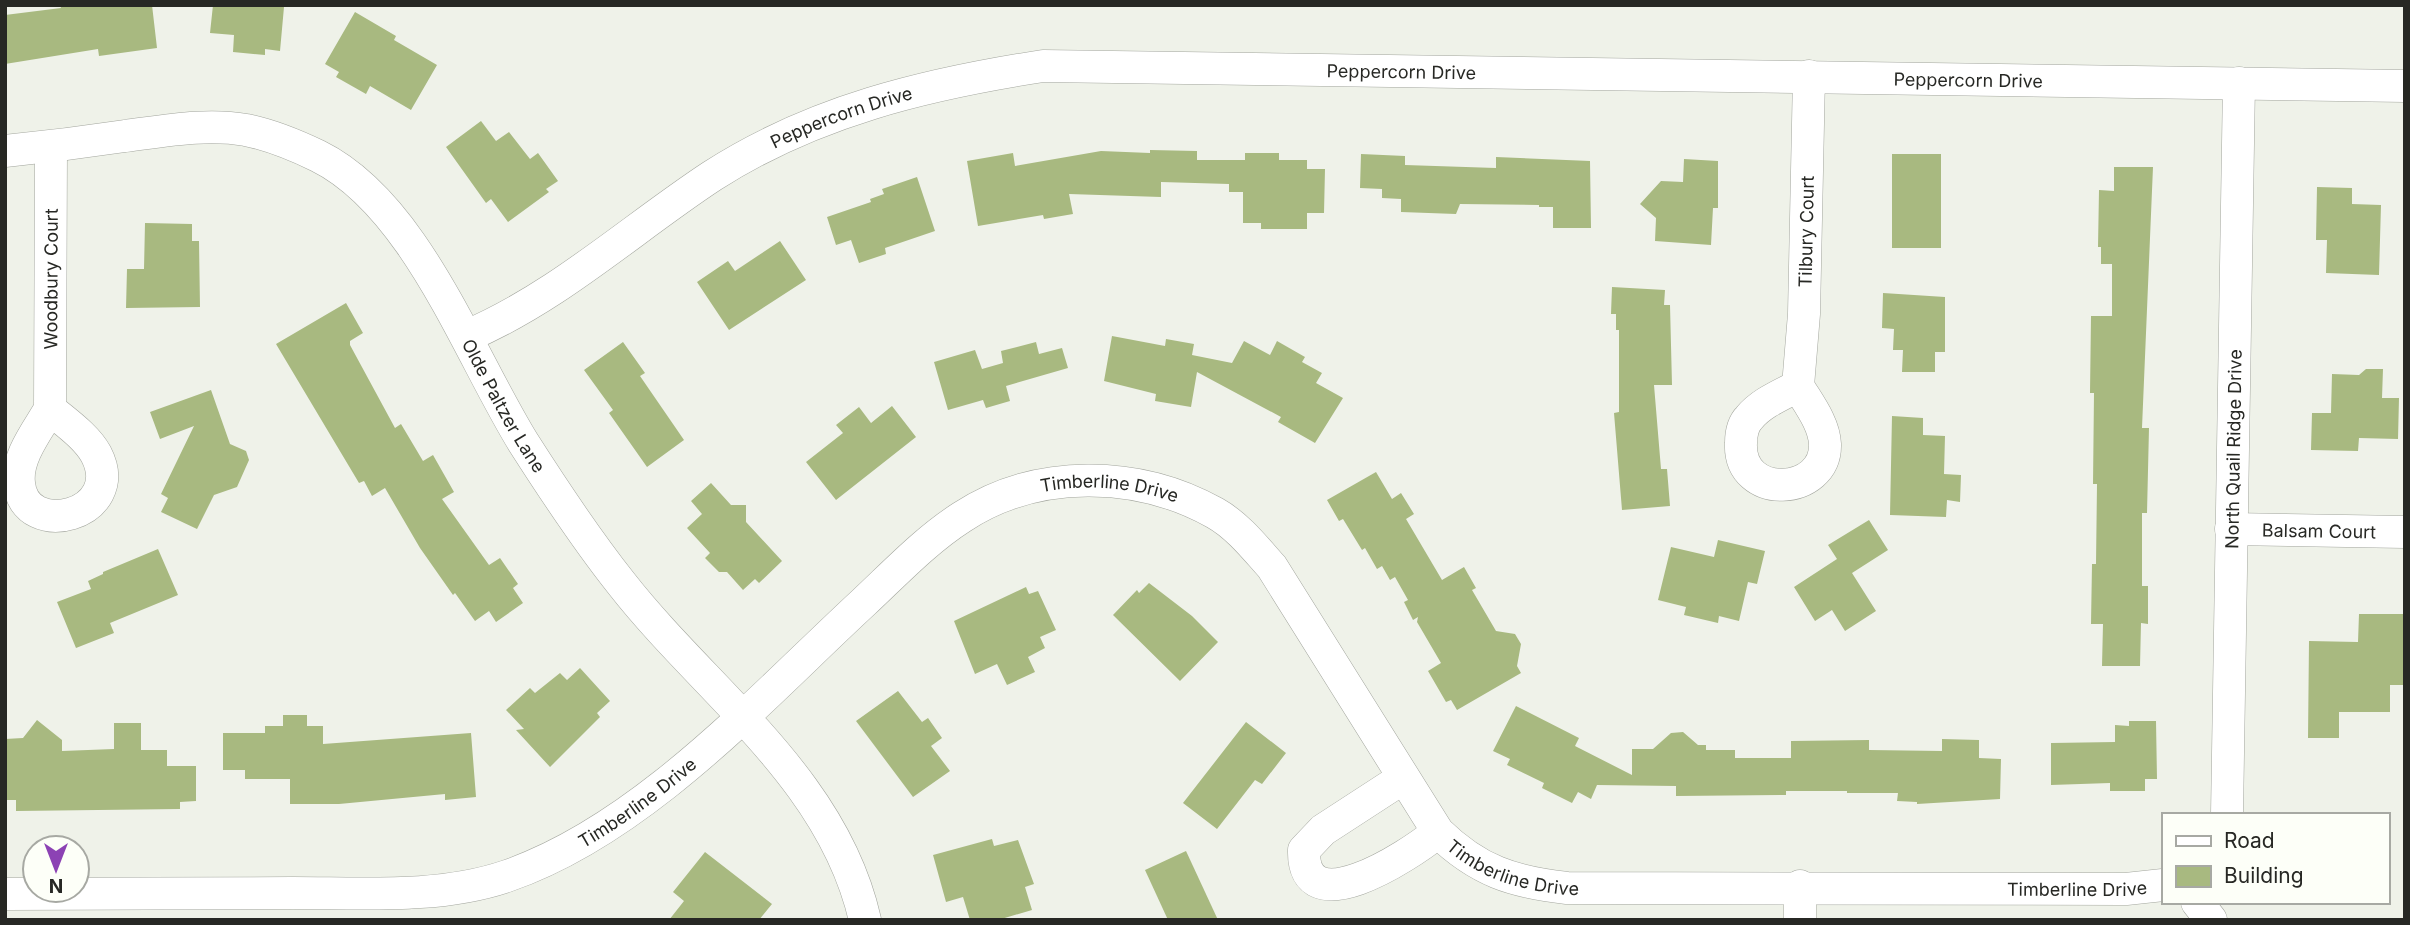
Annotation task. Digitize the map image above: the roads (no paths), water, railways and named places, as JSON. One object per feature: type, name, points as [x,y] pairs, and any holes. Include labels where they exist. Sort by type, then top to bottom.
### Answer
[{"type":"street","name":"Peppercorn Drive","points":[[467,336],[510,318],[558,288],[713,176],[775,140],[838,113],[920,88],[1043,66],[2405,86]]},
{"type":"street","name":"Tilbury Court","points":[[1798,386],[1804,314],[1809,76]]},
{"type":"street","name":"North Quail Ridge Drive","points":[[2227,813],[2239,83]]},
{"type":"street","name":"Olde Paltzer Lane","points":[[5,151],[192,127],[245,130],[285,142],[321,158],[349,177],[389,212],[467,336],[523,441],[621,584],[786,764],[816,809],[857,886],[865,920]]},
{"type":"street","name":"Woodbury Court","points":[[50,409],[51,147]]},
{"type":"street","name":"Timberline Drive","points":[[5,894],[50,907],[393,893],[464,887],[505,877],[546,860],[601,831],[672,777],[742,716],[915,554],[962,517],[1009,493],[1042,484],[1126,482],[1173,494],[1217,514],[1244,536],[1272,567],[1438,832],[1459,852],[1486,869],[1524,883],[1567,888],[1800,886],[2126,889],[2162,885]]},
{"type":"street","name":"Balsam Court","points":[[2231,529],[2405,532]]},
{"type":"street","points":[[1403,778],[1323,830],[1304,850],[1308,882],[1320,894],[1334,899],[1351,895],[1372,885],[1438,832]]},
{"type":"street","points":[[1800,886],[1800,920]]},
{"type":"street","points":[[2199,904],[2211,920]]}]
